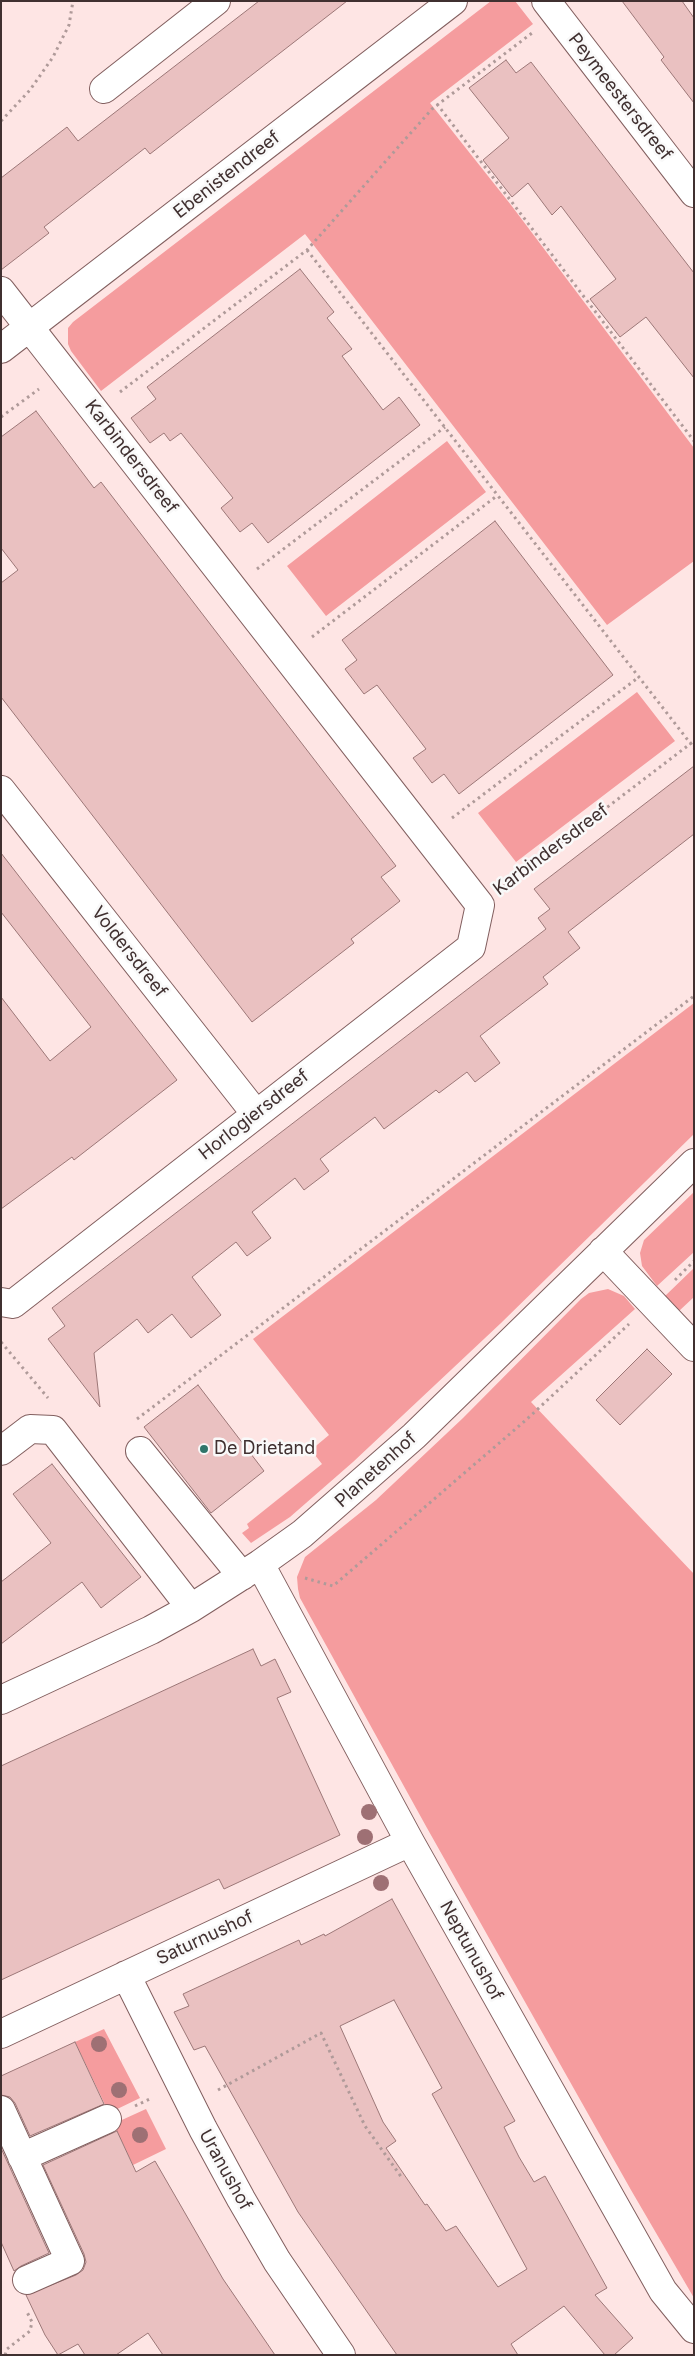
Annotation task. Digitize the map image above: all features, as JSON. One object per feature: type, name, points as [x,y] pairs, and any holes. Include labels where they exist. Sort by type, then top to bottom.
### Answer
[{"type":"street","points":[[104,89],[216,1]]},
{"type":"street","name":"Ebenistendreef","points":[[1,349],[452,1]]},
{"type":"street","name":"Peymeestersdreef","points":[[551,8],[694,193]]},
{"type":"street","name":"Karbindersdreef","points":[[1,290],[480,904]]},
{"type":"street","name":"Voldersdreef","points":[[1,790],[256,1114]]},
{"type":"street","name":"Horlogiersdreef","points":[[1,1302],[13,1304],[471,947],[480,904]]},
{"type":"street","name":"Planetenhof","points":[[1,1700],[151,1630],[191,1608],[251,1570],[309,1528],[414,1436],[694,1162]]},
{"type":"street","points":[[603,1251],[694,1347]]},
{"type":"street","points":[[1,1451],[30,1429],[53,1430],[191,1608]]},
{"type":"street","name":"Neptunushof","points":[[140,1452],[286,1610],[410,1842],[663,2291],[694,2329]]},
{"type":"street","name":"Saturnushof","points":[[1,2034],[410,1842]]},
{"type":"street","name":"Uranushof","points":[[126,1975],[241,2199],[277,2261],[341,2355]]},
{"type":"street","points":[[1,2110],[70,2261],[27,2280]]},
{"type":"street","points":[[22,2156],[107,2119]]},
{"type":"path","points":[[1,120],[30,90],[54,57],[69,25],[73,1]]},
{"type":"path","points":[[95,410],[307,250],[437,104],[551,8]]},
{"type":"path","points":[[437,104],[694,441]]},
{"type":"path","points":[[307,250],[639,677],[692,742],[694,748]]},
{"type":"path","points":[[1,417],[64,370]]},
{"type":"path","points":[[232,587],[445,427]]},
{"type":"path","points":[[287,656],[498,495]]},
{"type":"path","points":[[427,836],[639,677]]},
{"type":"path","name":"Karbindersdreef","points":[[480,904],[692,742]]},
{"type":"path","points":[[132,1422],[694,996]]},
{"type":"path","points":[[251,1570],[333,1586],[526,1420],[652,1303],[694,1261]]},
{"type":"path","points":[[107,2119],[186,2095],[321,2032],[365,2126],[402,2178]]},
{"type":"shaded area","points":[[491,1],[515,1],[533,24],[430,103],[511,205],[694,448],[694,561],[607,625],[305,234],[101,391],[71,351],[68,344],[68,328],[73,322]]},
{"type":"shaded area","points":[[447,441],[486,492],[326,616],[287,566]]},
{"type":"shaded area","points":[[637,692],[675,741],[516,862],[478,813]]},
{"type":"shaded area","points":[[694,1003],[694,1134],[501,1323],[353,1462],[290,1517],[251,1543],[242,1533],[249,1528],[247,1524],[322,1464],[311,1450],[329,1435],[253,1339]]},
{"type":"shaded area","points":[[694,1192],[694,1252],[657,1286],[642,1266],[640,1253],[644,1240]]},
{"type":"shaded area","points":[[694,1268],[694,1297],[679,1311],[665,1296]]},
{"type":"shaded area","points":[[608,1289],[624,1296],[635,1309],[531,1402],[694,1574],[694,2298],[427,1828],[300,1598],[298,1589],[297,1577],[305,1557],[376,1500],[463,1418],[581,1299],[589,1293]]},
{"type":"shaded area","points":[[104,2029],[140,2098],[109,2113],[75,2042]]},
{"type":"shaded area","points":[[146,2109],[166,2149],[133,2165],[113,2124]]},
{"type":"building","points":[[259,1],[347,1],[150,154],[145,148],[44,227],[49,233],[1,270],[1,178],[67,127],[78,141]]},
{"type":"building","points":[[622,1],[682,1],[694,18],[694,103],[661,60],[664,57]]},
{"type":"building","points":[[506,60],[516,73],[531,62],[694,273],[694,378],[646,317],[620,337],[590,299],[616,279],[561,206],[552,215],[528,183],[512,197],[483,160],[509,138],[469,88]]},
{"type":"building","points":[[300,269],[334,312],[327,318],[352,349],[342,356],[383,410],[399,397],[420,425],[268,543],[252,523],[240,532],[221,508],[233,498],[181,433],[170,441],[164,433],[150,443],[131,418],[156,399],[147,387]]},
{"type":"building","points":[[36,411],[94,488],[101,482],[396,866],[381,877],[400,901],[351,939],[354,943],[252,1022],[1,697],[1,583],[18,570],[1,548],[1,437]]},
{"type":"building","points":[[495,521],[613,675],[459,794],[444,774],[432,783],[413,758],[426,749],[377,685],[364,694],[345,669],[357,660],[342,640]]},
{"type":"building","points":[[694,766],[694,834],[568,932],[580,948],[543,977],[548,984],[480,1036],[500,1063],[475,1082],[467,1072],[439,1093],[436,1090],[384,1129],[375,1117],[320,1159],[329,1171],[304,1190],[295,1178],[252,1212],[271,1238],[247,1256],[236,1242],[192,1277],[221,1315],[191,1338],[172,1314],[148,1333],[137,1319],[94,1353],[100,1407],[48,1339],[65,1326],[52,1308],[546,929],[538,918],[550,909],[534,889]]},
{"type":"building","points":[[1,853],[177,1080],[74,1160],[72,1157],[1,1209],[1,997],[50,1061],[91,1027],[1,912]]},
{"type":"building","points":[[647,1349],[672,1374],[620,1425],[596,1400]]},
{"type":"building","name":"De Drietand","points":[[198,1385],[264,1471],[211,1513],[144,1427]]},
{"type":"building","points":[[52,1464],[141,1577],[101,1608],[82,1582],[1,1644],[1,1582],[51,1543],[13,1494]]},
{"type":"building","points":[[253,1649],[261,1666],[275,1659],[291,1692],[277,1698],[340,1835],[224,1889],[219,1879],[1,1980],[1,1766]]},
{"type":"building","points":[[392,1899],[515,2121],[504,2127],[519,2157],[534,2182],[545,2176],[607,2288],[595,2295],[633,2338],[614,2355],[605,2355],[564,2306],[511,2344],[518,2355],[397,2355],[298,2212],[205,2046],[194,2050],[174,2012],[189,2006],[183,1994],[299,1940],[301,1945],[324,1934],[325,1936]],"holes":[[[394,2000],[442,2088],[432,2094],[527,2269],[498,2287],[456,2226],[446,2231],[427,2204],[425,2205],[386,2148],[396,2141],[383,2122],[340,2026]]]},
{"type":"building","points":[[75,2042],[104,2104],[30,2136],[15,2103],[10,2097],[1,2095],[1,2076]]},
{"type":"building","points":[[117,2131],[136,2172],[155,2161],[223,2279],[275,2355],[163,2355],[148,2333],[116,2355],[85,2355],[78,2344],[58,2355],[45,2335],[26,2295],[76,2275],[83,2270],[86,2262],[43,2165]]},
{"type":"building","points":[[1,2148],[49,2253],[14,2271],[1,2242]]},
{"type":"place","name":"De Drietand","points":[[204,1449]]}]
